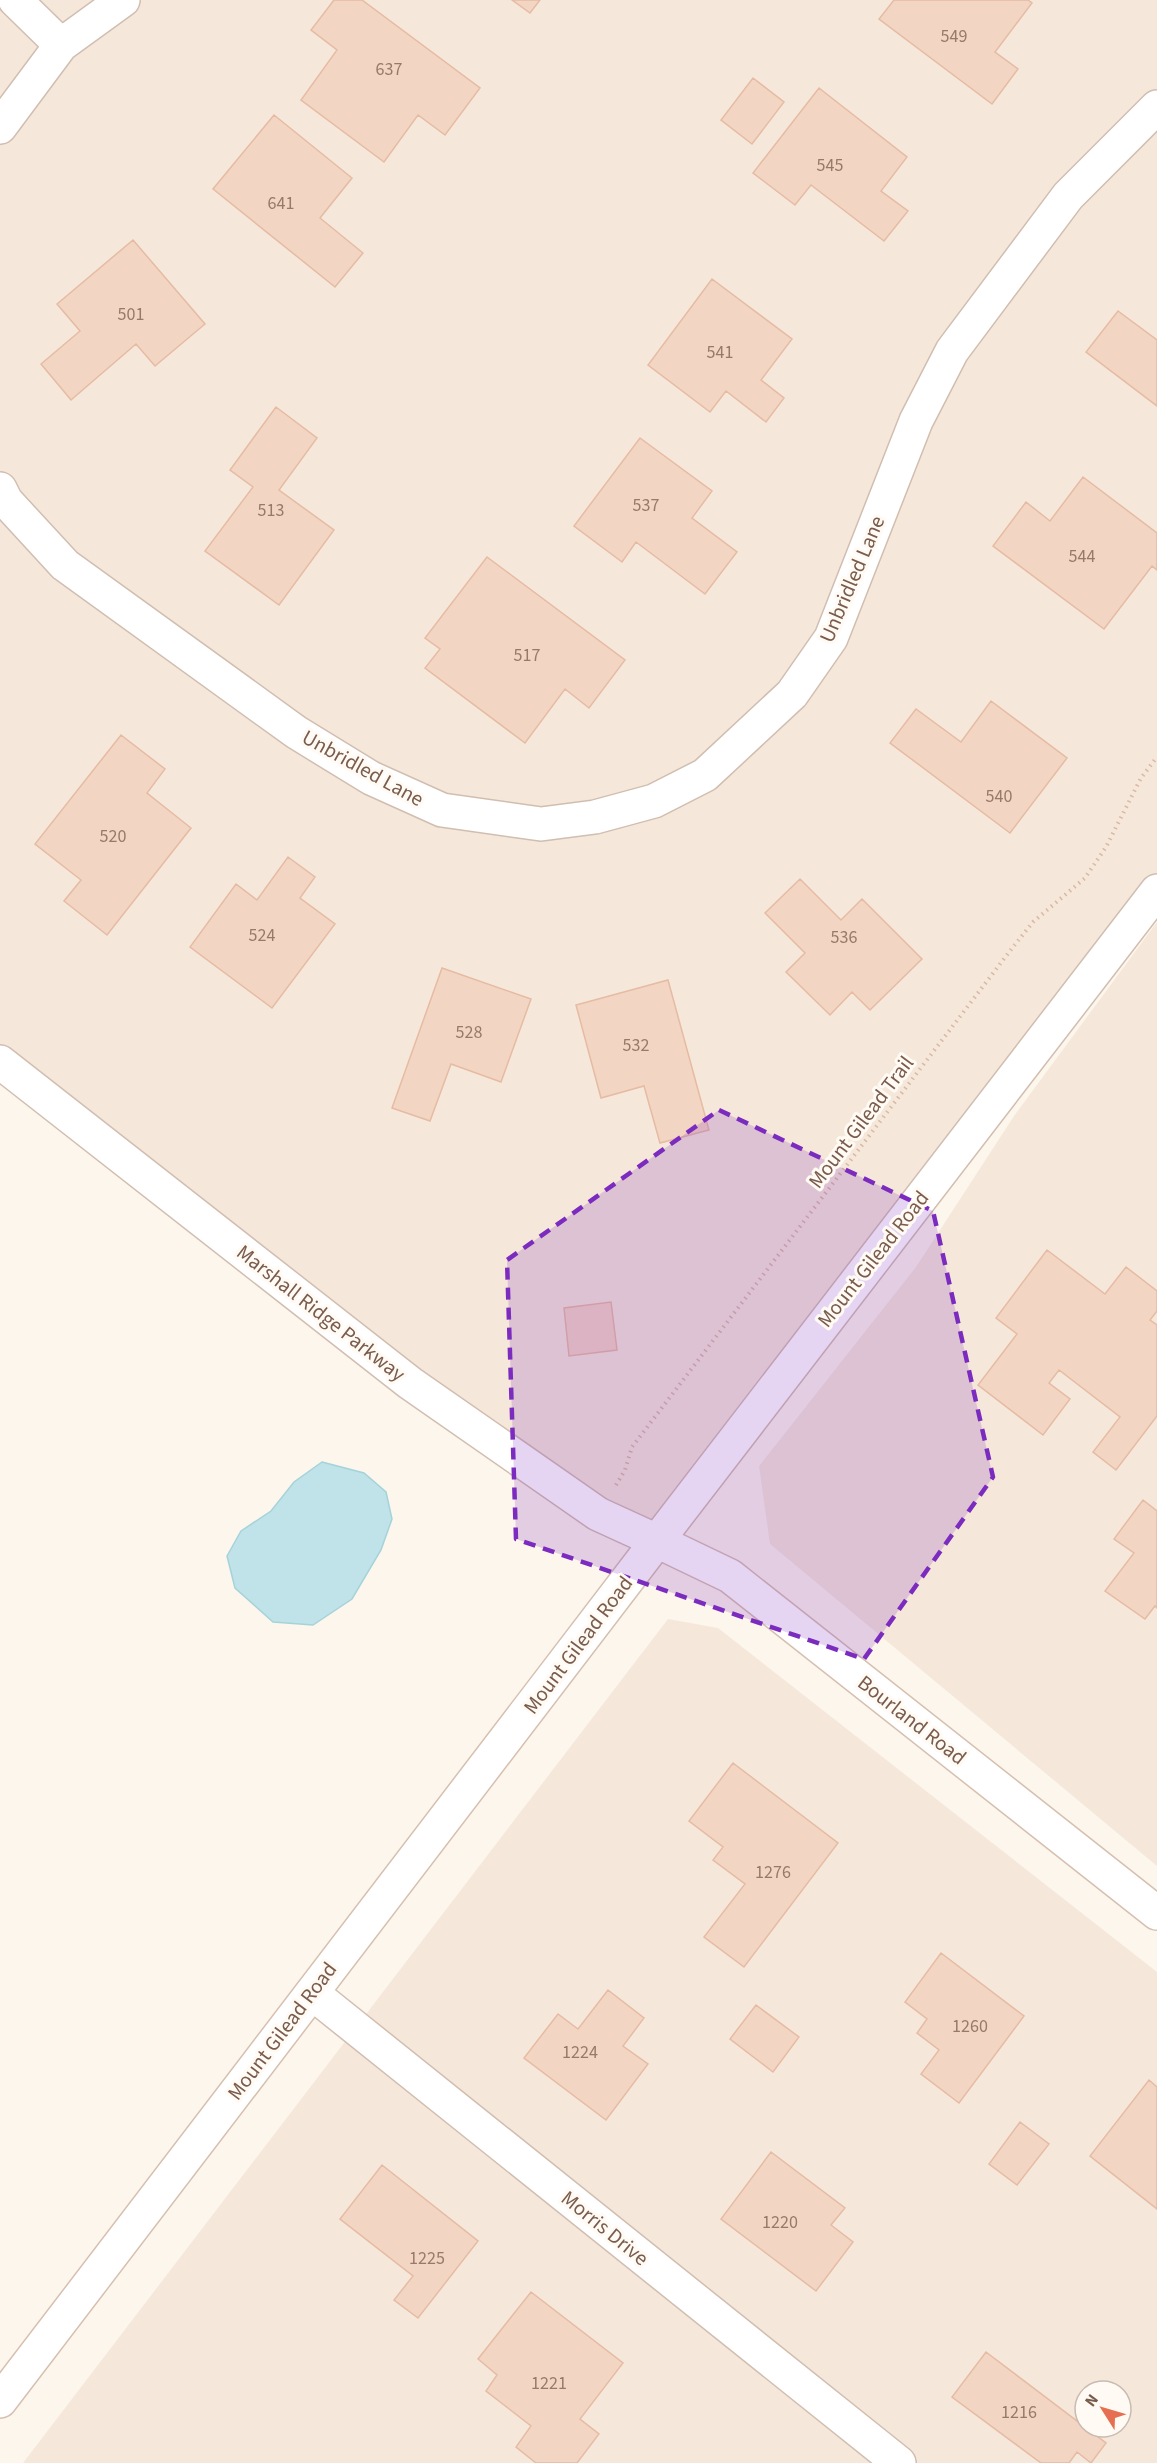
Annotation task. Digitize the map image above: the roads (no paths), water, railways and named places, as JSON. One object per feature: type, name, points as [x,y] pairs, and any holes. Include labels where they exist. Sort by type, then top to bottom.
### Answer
[{"type":"street","points":[[15,0],[61,45]]},
{"type":"street","points":[[0,127],[61,45],[123,0]]},
{"type":"street","name":"Unbridled Lane","points":[[0,489],[6,501],[65,565],[297,732],[371,778],[442,810],[541,824],[595,818],[654,801],[705,775],[792,694],[831,638],[916,421],[952,351],[1068,196],[1157,107]]},
{"type":"street","name":"Mount Gilead Road","points":[[0,2401],[1157,891]]},
{"type":"street","name":"Marshall Ridge Parkway","points":[[0,1062],[410,1383],[598,1514],[657,1541]]},
{"type":"street","name":"Bourland Road","points":[[657,1541],[730,1576],[1157,1913]]},
{"type":"street","name":"Morris Drive","points":[[312,1993],[899,2463]]},
{"type":"water","points":[[322,1462],[364,1473],[386,1492],[392,1519],[381,1550],[352,1599],[313,1625],[273,1622],[235,1588],[227,1556],[241,1531],[271,1511],[294,1482]]}]
